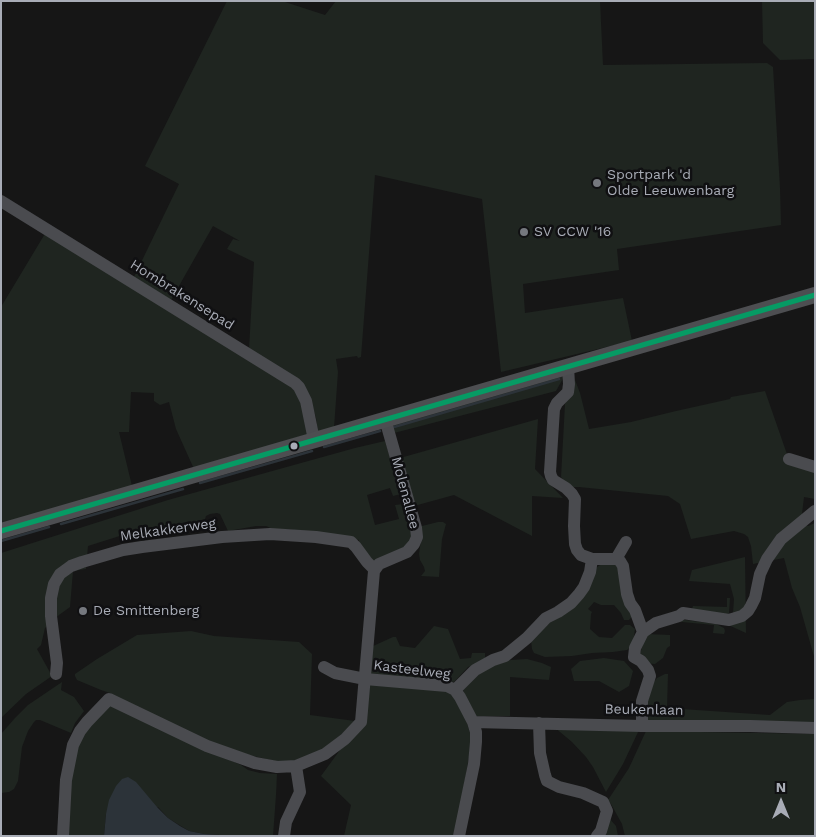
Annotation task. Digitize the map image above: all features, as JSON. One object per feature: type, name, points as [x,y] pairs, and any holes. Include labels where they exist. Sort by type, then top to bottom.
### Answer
[{"type":"main road","points":[[1,530],[815,295]]},
{"type":"street","name":"Hombrakensepad","points":[[1,201],[295,383],[300,387],[306,401],[314,440]]},
{"type":"street","points":[[568,366],[568,392],[557,403],[554,410],[551,476],[553,480],[566,488],[575,499],[575,544],[581,555],[592,559],[616,559],[620,561],[627,594],[643,632]]},
{"type":"street","name":"Molenallee","points":[[374,572],[380,564],[407,552],[414,544],[417,536],[384,419]]},
{"type":"street","points":[[789,459],[815,467]]},
{"type":"street","points":[[642,726],[642,701],[650,676],[641,661],[634,657],[635,648],[643,632],[663,620],[679,616],[685,609],[729,620],[742,616],[748,611],[755,598],[760,574],[771,552],[781,539],[815,510]]},
{"type":"street","name":"Melkakkerweg","points":[[56,674],[57,663],[50,598],[54,584],[60,574],[71,566],[82,562],[142,547],[222,537],[270,534],[316,537],[351,542],[374,572]]},
{"type":"street","points":[[616,559],[626,542]]},
{"type":"street","points":[[455,690],[475,670],[504,656],[527,638],[546,618],[571,603],[584,587],[590,572],[592,559]]},
{"type":"street","points":[[324,667],[335,673],[365,679],[374,572]]},
{"type":"street","points":[[635,610],[648,619],[663,620]]},
{"type":"street","name":"Kasteelweg","points":[[63,836],[66,780],[73,745],[87,722],[109,699],[207,746],[255,763],[277,767],[296,766],[325,754],[345,739],[361,722],[365,679],[447,686],[455,690],[460,696],[473,722],[476,737],[474,764],[460,836]]},
{"type":"street","name":"Beukenlaan","points":[[473,722],[815,728]]},
{"type":"street","points":[[539,723],[540,754],[547,782],[583,793],[603,802],[607,811],[601,832],[597,836]]},
{"type":"street","points":[[284,836],[286,822],[300,792],[296,766]]},
{"type":"shaded area","points":[[227,1],[282,1],[325,15],[336,1],[600,1],[603,65],[767,63],[773,67],[781,225],[617,249],[619,270],[523,284],[525,313],[623,298],[632,341],[501,372],[482,199],[375,175],[361,357],[336,359],[338,372],[334,428],[318,432],[310,398],[249,349],[254,262],[227,249],[233,239],[240,241],[213,226],[171,300],[134,277],[179,184],[145,166]]},
{"type":"shaded area","points":[[762,1],[815,1],[815,59],[780,60],[763,43]]},
{"type":"shaded area","points":[[46,232],[277,375],[299,394],[308,434],[194,469],[176,429],[169,402],[160,405],[154,401],[154,393],[131,392],[129,432],[119,432],[132,486],[1,524],[1,307]]},
{"type":"shaded area","points":[[565,375],[556,391],[394,433],[392,423]]},
{"type":"shaded area","points":[[575,380],[589,429],[631,422],[730,399],[731,397],[765,391],[788,457],[815,461],[815,499],[804,497],[802,514],[803,524],[808,526],[815,523],[815,660],[784,558],[753,564],[748,537],[734,531],[691,539],[680,504],[668,496],[569,487],[561,477],[565,404]]},
{"type":"shaded area","points":[[538,419],[535,469],[563,498],[532,496],[532,536],[454,495],[414,506],[400,458]]},
{"type":"shaded area","points":[[385,441],[401,494],[393,496],[390,488],[367,495],[375,525],[399,519],[395,505],[404,504],[412,537],[408,546],[371,564],[358,552],[359,540],[312,532],[273,529],[266,526],[228,531],[220,514],[217,513],[206,516],[203,525],[191,530],[181,524],[177,524],[147,535],[145,528],[88,546],[86,569],[73,571],[70,607],[45,628],[41,645],[37,649],[52,676],[26,694],[1,718],[1,553],[168,500]]},
{"type":"shaded area","points":[[438,522],[446,524],[442,539],[439,577],[421,576],[425,571],[419,554],[421,540],[418,527]]},
{"type":"shaded area","points":[[745,557],[746,633],[724,623],[733,613],[734,599],[730,584],[689,581],[692,570]]},
{"type":"shaded area","points":[[605,562],[617,564],[633,615],[629,620],[624,620],[614,605],[601,605],[594,602],[588,609],[592,612],[590,629],[599,637],[612,638],[625,625],[630,625],[635,629],[633,644],[627,650],[572,656],[545,657],[534,653],[531,640],[594,569]]},
{"type":"shaded area","points":[[727,598],[730,598],[729,613],[722,617],[692,609],[693,606],[727,607]]},
{"type":"shaded area","points":[[678,619],[716,624],[724,628],[725,631],[724,634],[713,633],[714,625],[682,622]]},
{"type":"shaded area","points":[[434,626],[448,629],[460,659],[471,658],[472,653],[485,653],[485,660],[468,667],[454,682],[369,675],[371,647],[396,637],[400,646],[415,648]]},
{"type":"shaded area","points":[[191,631],[214,636],[299,642],[312,654],[310,715],[355,721],[353,725],[322,750],[288,764],[227,750],[118,699],[110,693],[77,680],[75,676],[75,674],[97,659],[137,635]]},
{"type":"shaded area","points":[[646,634],[670,635],[670,646],[667,648],[663,658],[655,664],[644,663],[640,654]]},
{"type":"shaded area","points":[[604,658],[624,661],[633,671],[629,686],[619,692],[599,681],[574,681],[571,669],[580,661]]},
{"type":"shaded area","points":[[527,659],[551,667],[549,680],[510,677],[510,716],[474,716],[463,690],[479,672],[494,663]]},
{"type":"shaded area","points":[[668,674],[667,708],[770,715],[787,702],[815,699],[815,723],[645,720],[650,687],[657,678]]},
{"type":"shaded area","points":[[62,682],[61,690],[74,697],[84,711],[75,723],[71,733],[36,720],[28,731],[22,747],[18,781],[14,789],[1,793],[1,734],[28,705]]},
{"type":"shaded area","points":[[368,684],[447,689],[463,709],[472,740],[455,836],[344,836],[351,805],[321,776],[340,750],[361,729]]},
{"type":"shaded area","points":[[107,704],[241,765],[248,770],[277,774],[273,836],[233,836],[189,831],[168,818],[158,807],[106,814],[104,836],[67,836],[69,779],[79,740]]},
{"type":"shaded area","points":[[554,727],[639,730],[623,764],[606,792],[586,757]]},
{"type":"shaded area","points":[[646,731],[815,734],[815,836],[625,836],[622,824],[608,800],[629,768]]},
{"type":"shaded area","points":[[128,777],[136,782],[168,818],[180,826],[189,831],[204,834],[233,836],[104,836],[109,800],[116,786],[122,779]]},
{"type":"shaded area","points":[[609,818],[616,826],[618,836],[602,836]]},
{"type":"waterway","points":[[394,427],[559,379]]},
{"type":"waterway","points":[[324,447],[380,431]]},
{"type":"waterway","points":[[200,483],[312,451]]},
{"type":"waterway","points":[[61,524],[183,489]]},
{"type":"waterway","points":[[1,541],[49,527]]},
{"type":"transit line","points":[[1,531],[815,295]]},
{"type":"place","name":"Sportpark 'd Olde Leeuwenbarg","points":[[597,183]]},
{"type":"place","name":"SV CCW '16","points":[[524,232]]},
{"type":"place","name":"De Smittenberg","points":[[83,611]]}]
